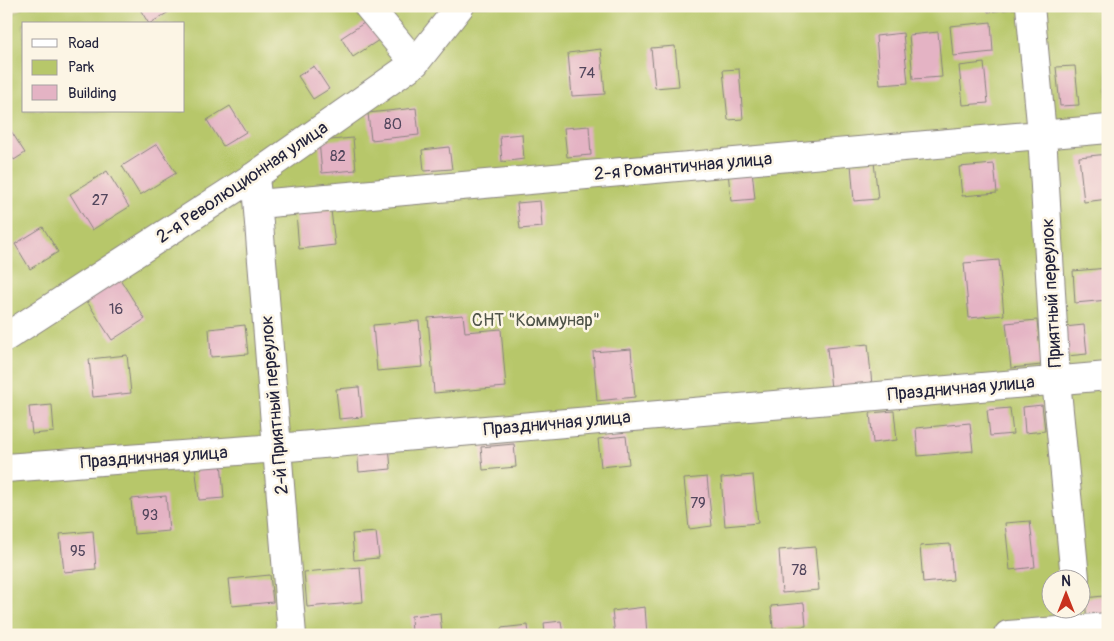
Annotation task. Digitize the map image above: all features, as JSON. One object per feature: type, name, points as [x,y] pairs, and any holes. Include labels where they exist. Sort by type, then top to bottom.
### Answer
[{"type":"street","points":[[368,6],[415,63]]},
{"type":"street","name":"2-я Революционная улица","points":[[6,337],[256,175],[415,63],[460,6]]},
{"type":"street","name":"Приятный переулок","points":[[1030,6],[1042,134],[1056,380],[1074,568]]},
{"type":"street","name":"2-я Романтичная улица","points":[[258,204],[1108,129]]},
{"type":"street","name":"2-й Приятный переулок","points":[[256,175],[292,635]]},
{"type":"street","name":"Праздничная улица","points":[[6,468],[277,448],[1108,376]]},
{"type":"street","points":[[1008,635],[1079,624],[1108,627]]},
{"type":"green space","name":"СНТ \"Коммунар\"","points":[[26,6],[1108,6],[1108,635],[6,635],[6,18]]},
{"type":"building","points":[[138,6],[169,6],[172,10],[152,22],[148,22]]},
{"type":"building","points":[[646,6],[689,6],[689,8],[646,10]]},
{"type":"building","points":[[987,6],[1021,6],[1021,8],[988,12]]},
{"type":"building","points":[[367,21],[379,40],[353,57],[341,38]]},
{"type":"building","points":[[991,22],[993,52],[953,56],[950,26]]},
{"type":"building","points":[[938,32],[942,77],[913,79],[909,35]]},
{"type":"building","points":[[903,33],[908,83],[880,85],[876,36]]},
{"type":"building","points":[[675,46],[679,86],[655,88],[651,48]]},
{"type":"building","points":[[601,49],[605,94],[572,96],[568,53]]},
{"type":"building","points":[[984,63],[988,103],[963,105],[959,66]]},
{"type":"building","points":[[314,66],[329,89],[313,99],[298,76]]},
{"type":"building","points":[[1075,66],[1079,105],[1060,106],[1056,67]]},
{"type":"building","points":[[739,69],[743,119],[728,120],[723,70]]},
{"type":"building","points":[[230,106],[246,132],[223,146],[207,120]]},
{"type":"building","points":[[416,108],[419,135],[371,140],[368,113]]},
{"type":"building","points":[[6,123],[25,153],[14,160],[6,148]]},
{"type":"building","points":[[589,126],[591,155],[567,157],[564,128]]},
{"type":"building","points":[[522,134],[524,159],[502,162],[500,136]]},
{"type":"building","points":[[353,138],[356,170],[322,173],[319,141]]},
{"type":"building","points":[[157,144],[176,173],[140,195],[122,166]]},
{"type":"building","points":[[449,147],[452,169],[424,171],[422,150]]},
{"type":"building","points":[[1108,154],[1108,199],[1084,202],[1079,157]]},
{"type":"building","points":[[874,162],[878,199],[854,201],[851,164]]},
{"type":"building","points":[[994,164],[997,193],[962,196],[959,167]]},
{"type":"building","points":[[752,170],[755,199],[731,201],[728,172]]},
{"type":"building","points":[[107,171],[129,207],[92,230],[70,194]]},
{"type":"building","points":[[540,201],[542,227],[520,229],[517,203]]},
{"type":"building","points":[[331,210],[335,245],[299,249],[296,213]]},
{"type":"building","points":[[43,227],[58,252],[30,269],[15,244]]},
{"type":"building","points":[[999,260],[1004,315],[969,318],[964,263]]},
{"type":"building","points":[[1108,268],[1108,300],[1075,303],[1073,271]]},
{"type":"building","points":[[120,279],[145,319],[112,340],[86,300]]},
{"type":"building","points":[[463,315],[465,332],[501,329],[506,387],[434,393],[428,318]]},
{"type":"building","points":[[1037,320],[1042,365],[1011,368],[1006,323]]},
{"type":"building","points":[[419,321],[423,367],[377,371],[373,325]]},
{"type":"building","points":[[245,325],[248,354],[211,357],[209,329]]},
{"type":"building","points":[[1084,325],[1087,354],[1067,356],[1064,327]]},
{"type":"building","points":[[868,344],[872,385],[831,389],[827,348]]},
{"type":"building","points":[[631,349],[635,397],[597,401],[593,352]]},
{"type":"building","points":[[127,355],[131,393],[93,397],[89,359]]},
{"type":"building","points":[[359,387],[362,417],[339,419],[336,389]]},
{"type":"building","points":[[52,405],[54,432],[32,434],[29,407]]},
{"type":"building","points":[[1042,405],[1045,431],[1025,433],[1023,407]]},
{"type":"building","points":[[1010,408],[1013,434],[990,436],[987,410]]},
{"type":"building","points":[[894,411],[897,440],[873,443],[870,413]]},
{"type":"building","points":[[970,423],[973,451],[918,456],[916,428]]},
{"type":"building","points":[[626,436],[629,464],[601,467],[598,439]]},
{"type":"building","points":[[514,444],[516,467],[483,470],[481,447]]},
{"type":"building","points":[[389,446],[391,469],[359,472],[357,449]]},
{"type":"building","points":[[221,461],[224,498],[199,500],[195,464]]},
{"type":"building","points":[[753,475],[758,523],[725,526],[721,478]]},
{"type":"building","points":[[707,477],[712,526],[689,529],[684,479]]},
{"type":"building","points":[[166,496],[169,531],[134,534],[131,499]]},
{"type":"building","points":[[1030,521],[1035,567],[1010,570],[1005,523]]},
{"type":"building","points":[[93,531],[96,569],[64,572],[60,534]]},
{"type":"building","points":[[376,532],[379,558],[354,560],[352,534]]},
{"type":"building","points":[[950,544],[953,580],[923,583],[920,546]]},
{"type":"building","points":[[815,547],[819,590],[782,593],[779,550]]},
{"type":"building","points":[[360,567],[363,602],[307,607],[304,572]]},
{"type":"building","points":[[270,575],[273,602],[232,606],[229,579]]},
{"type":"building","points":[[1103,596],[1105,622],[1087,624],[1087,618],[1092,618],[1092,597]]},
{"type":"building","points":[[804,603],[806,626],[773,629],[771,606]]},
{"type":"building","points":[[645,607],[647,635],[615,635],[612,611]]},
{"type":"building","points":[[440,613],[442,635],[412,635],[411,616]]},
{"type":"building","points":[[561,621],[563,635],[545,635],[544,623]]},
{"type":"building","points":[[528,625],[529,635],[501,635],[501,628]]}]
